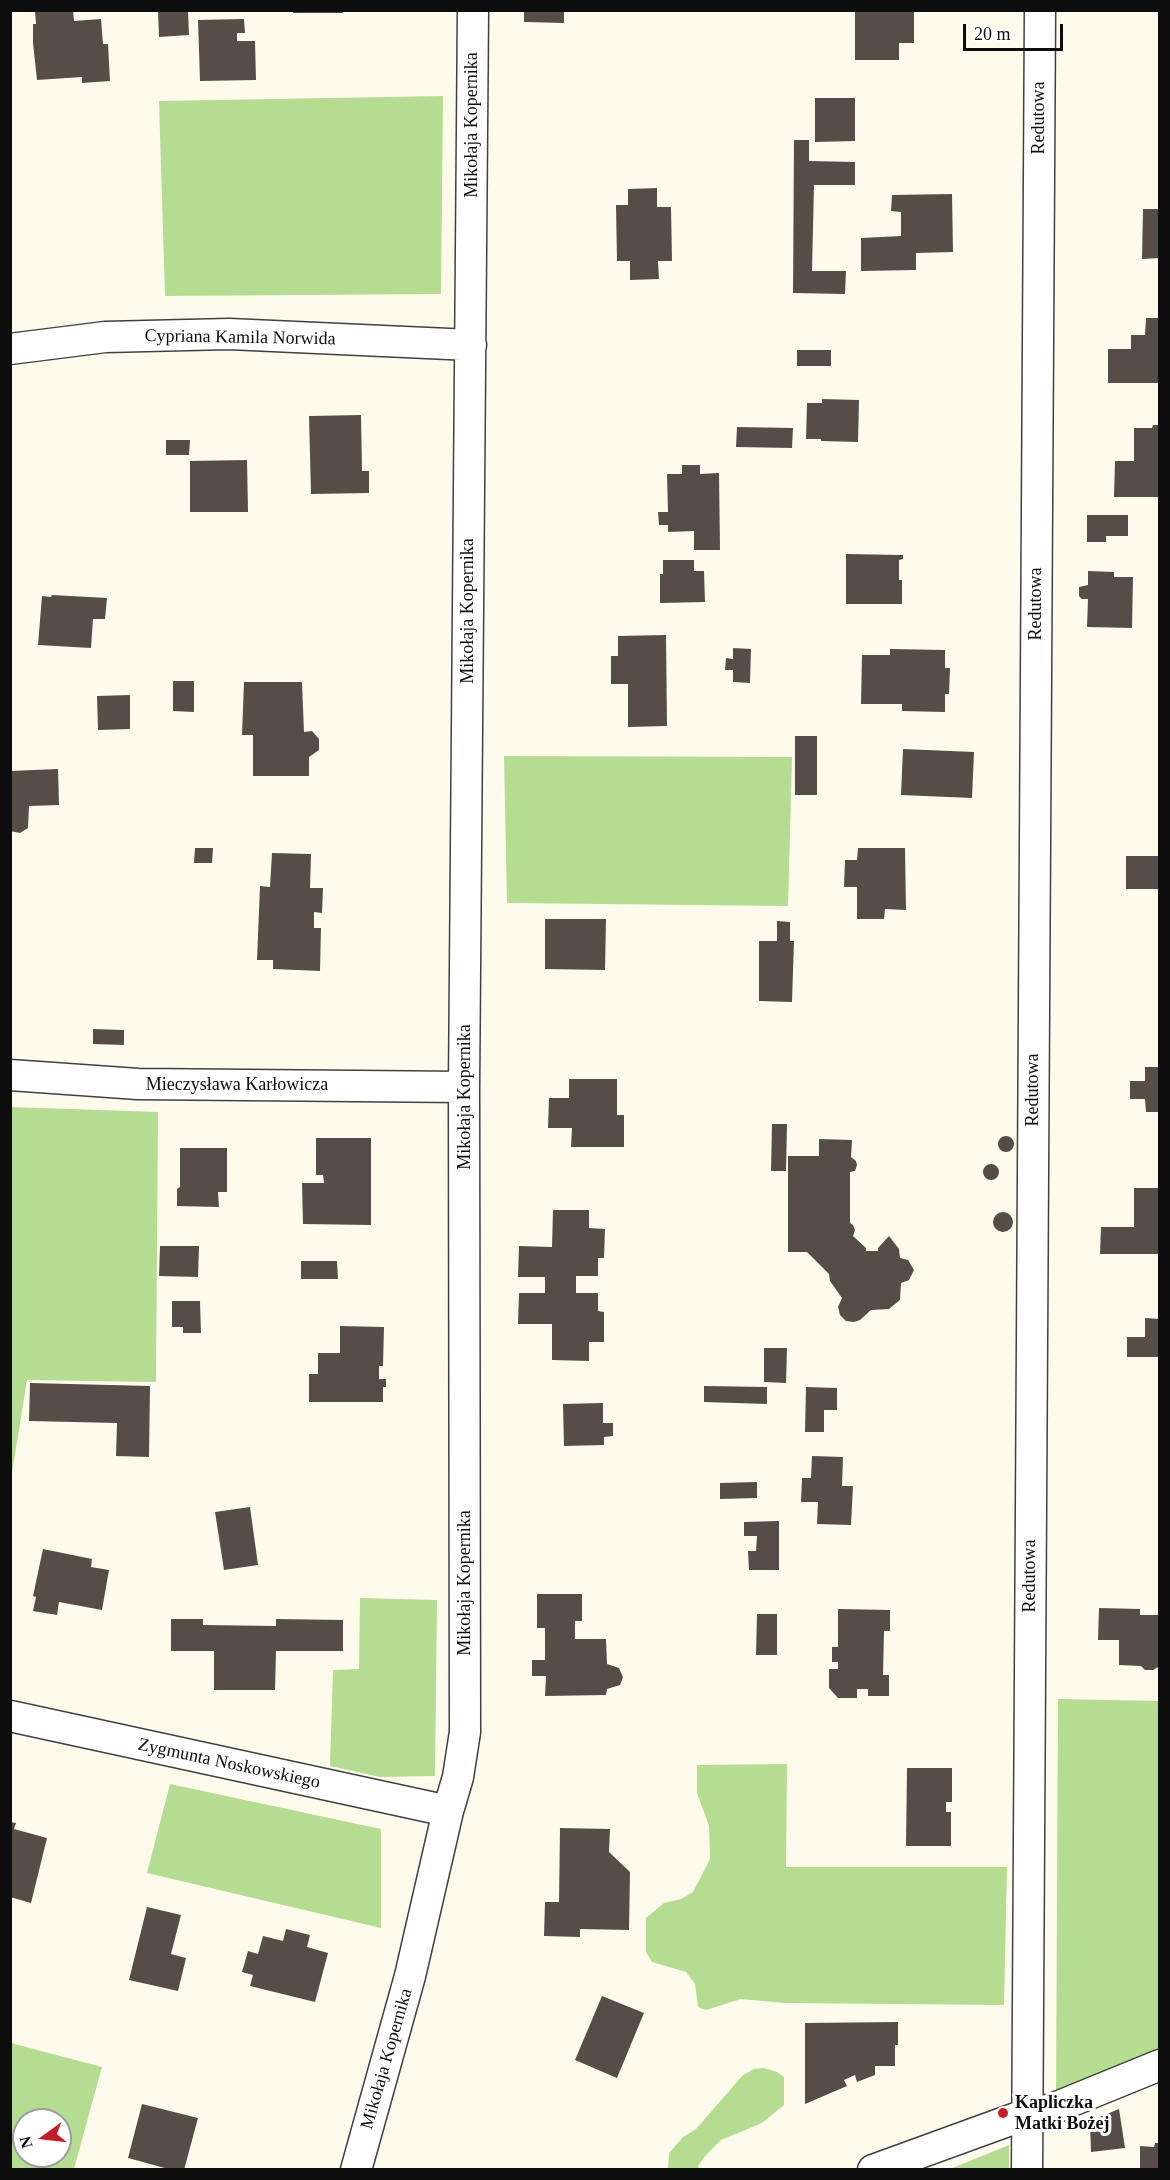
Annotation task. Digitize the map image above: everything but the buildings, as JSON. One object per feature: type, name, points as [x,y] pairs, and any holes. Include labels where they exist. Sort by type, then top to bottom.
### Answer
[{"type":"street","name":"Mikołaja Kopernika","points":[[356,2169],[410,1976],[458,1777],[465,1732],[465,1087],[473,10]]},
{"type":"street","name":"Redutowa","points":[[1027,2169],[1040,10]]},
{"type":"street","name":"Cypriana Kamila Norwida","points":[[10,349],[105,337],[229,334],[471,345]]},
{"type":"street","name":"Mieczysława Karłowicza","points":[[10,1074],[138,1084],[465,1087]]},
{"type":"street","name":"Zygmunta Noskowskiego","points":[[10,1716],[448,1811]]},
{"type":"street","points":[[873,2169],[1027,2114],[1052,2109],[1160,2065]]},
{"type":"green space","points":[[443,96],[441,294],[165,296],[159,101]]},
{"type":"green space","points":[[504,756],[792,757],[788,906],[507,903]]},
{"type":"green space","points":[[11,1107],[158,1112],[156,1382],[27,1380],[11,1479]]},
{"type":"green space","points":[[360,1598],[437,1600],[435,1776],[380,1777],[330,1766],[333,1670],[359,1669]]},
{"type":"green space","points":[[1058,1699],[1159,1701],[1159,2055],[1056,2094]]},
{"type":"green space","points":[[787,1764],[786,1867],[1007,1867],[1004,2005],[784,2003],[741,1999],[706,2010],[698,2007],[695,1984],[686,1972],[652,1962],[646,1952],[646,1918],[664,1903],[681,1899],[693,1892],[710,1859],[709,1826],[697,1793],[697,1765]]},
{"type":"green space","points":[[170,1784],[381,1829],[381,1928],[147,1873]]},
{"type":"green space","points":[[11,2043],[102,2067],[74,2169],[11,2169]]},
{"type":"green space","points":[[764,2068],[784,2077],[784,2105],[762,2123],[721,2140],[706,2155],[698,2166],[699,2169],[668,2169],[669,2153],[683,2137],[696,2129],[743,2075],[754,2069]]},
{"type":"green space","points":[[1009,2145],[1009,2169],[950,2169]]},
{"type":"place","name":"Kapliczka Matki Bożej","points":[[1003,2113]]}]
